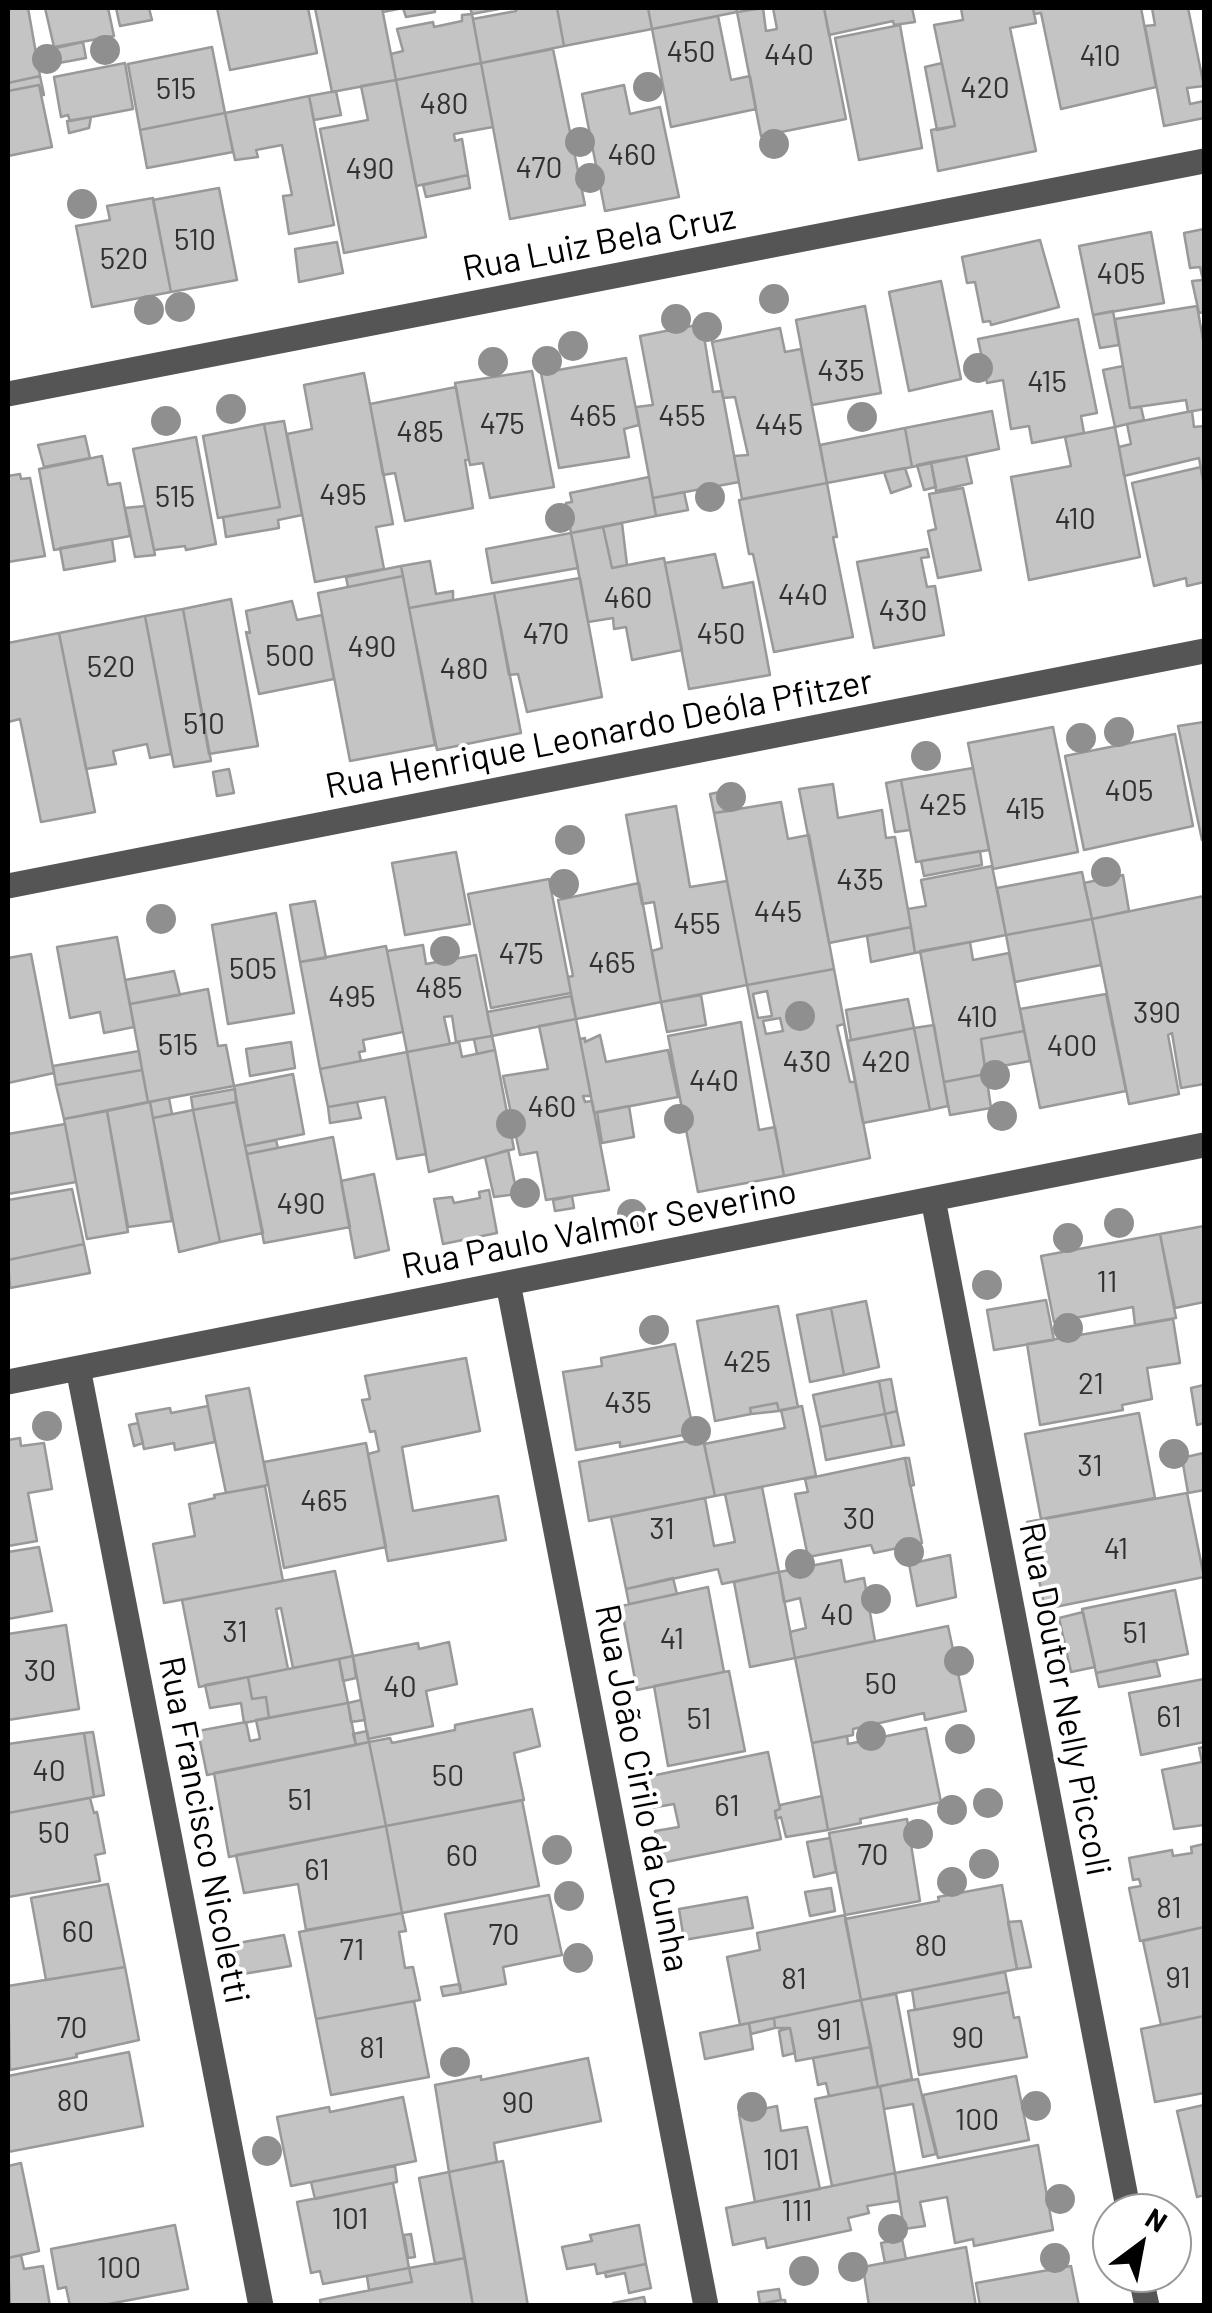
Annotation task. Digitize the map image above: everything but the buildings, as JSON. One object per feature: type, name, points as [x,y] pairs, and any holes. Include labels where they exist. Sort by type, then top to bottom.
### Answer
[{"type":"street","name":"Rua Luiz Bela Cruz","points":[[8,394],[1204,161]]},
{"type":"street","name":"Rua Henrique Leonardo Deóla Pfitzer","points":[[8,886],[1204,651]]},
{"type":"street","name":"Rua Paulo Valmor Severino","points":[[8,1382],[1204,1145]]},
{"type":"street","name":"Rua Doutor Nelly Piccoli","points":[[933,1199],[1125,2193]]},
{"type":"street","name":"Rua João Cirilo da Cunha","points":[[508,1283],[706,2306]]},
{"type":"street","name":"Rua Francisco Nicoletti","points":[[78,1368],[260,2306]]}]
